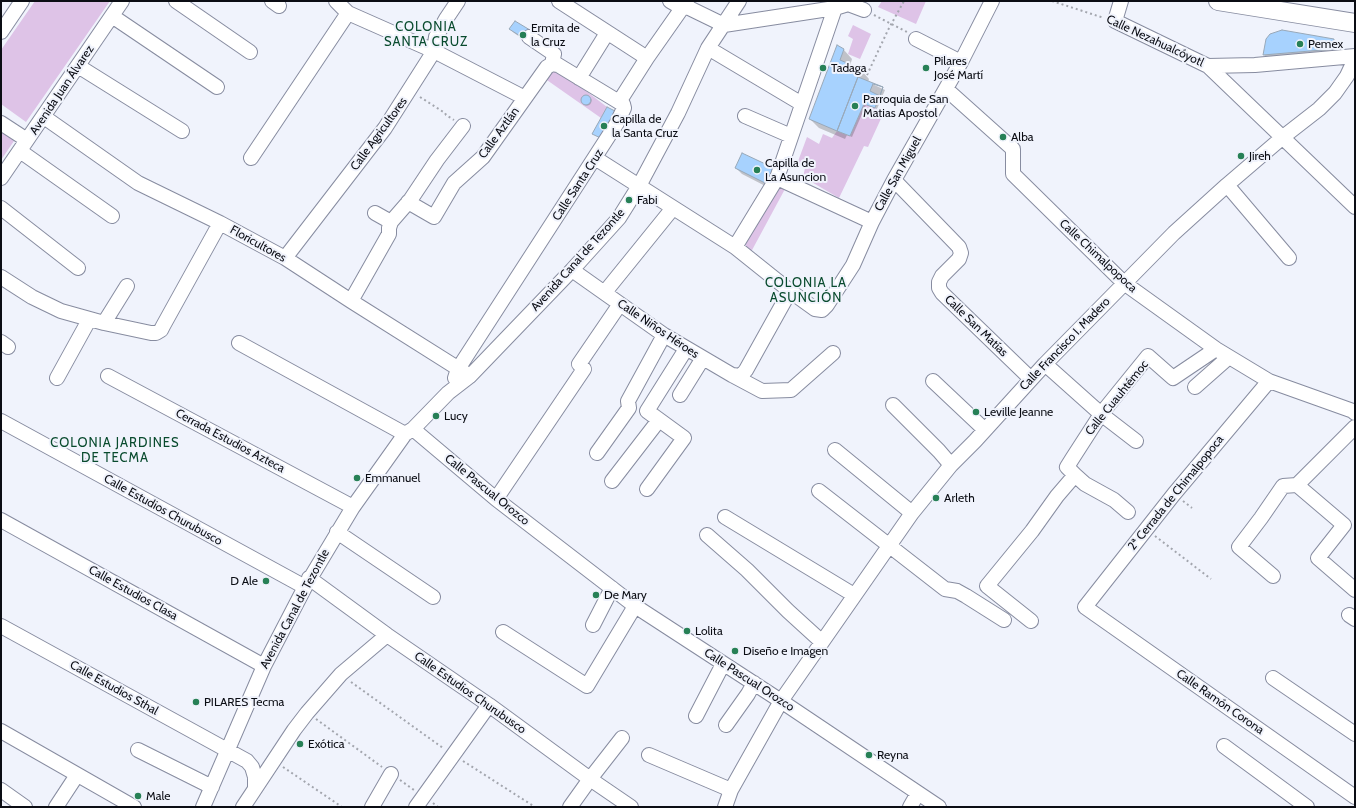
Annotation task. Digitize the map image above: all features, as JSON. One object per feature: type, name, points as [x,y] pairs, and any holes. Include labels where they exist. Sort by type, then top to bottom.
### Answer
[{"type":"main road","points":[[1218,1],[1355,23]]},
{"type":"street","points":[[1,32],[22,1]]},
{"type":"street","name":"Avenida Juan Álvarez","points":[[1,178],[122,1]]},
{"type":"street","points":[[176,1],[250,52]]},
{"type":"street","name":"Calle Agricultores","points":[[286,258],[385,128],[434,51],[436,37],[458,1]]},
{"type":"street","points":[[559,1],[647,58]]},
{"type":"street","points":[[670,1],[677,5],[686,4],[724,25],[835,8],[848,4],[864,10]]},
{"type":"street","name":"Avenida Canal de Tezontle","points":[[203,807],[264,666],[307,582],[353,507],[409,431],[448,393],[464,372],[572,270],[619,218],[639,186],[678,113],[708,48],[738,1]]},
{"type":"street","name":"Calle San Miguel","points":[[790,291],[815,309],[822,310],[827,305],[853,265],[872,222],[894,180],[961,62],[992,1]]},
{"type":"street","points":[[1115,21],[1121,1]]},
{"type":"street","points":[[529,37],[554,54],[552,64],[558,65],[619,102],[647,58],[686,4]]},
{"type":"street","points":[[251,158],[342,5],[369,23],[434,51],[525,98]]},
{"type":"street","points":[[736,247],[777,178],[835,8]]},
{"type":"street","points":[[112,16],[217,87]]},
{"type":"street","name":"Calle Nezahualcóyotl","points":[[1115,21],[1208,66],[1256,65],[1355,58]]},
{"type":"street","points":[[579,78],[607,33]]},
{"type":"street","points":[[916,39],[961,62]]},
{"type":"street","points":[[708,48],[802,104]]},
{"type":"street","name":"Calle Francisco I. Madero","points":[[725,807],[731,790],[781,701],[912,513],[952,465],[1045,364],[1174,233],[1227,185],[1335,94],[1347,76],[1355,58]]},
{"type":"street","name":"Calle Aztlán","points":[[408,202],[434,217],[454,183],[483,157],[547,67],[552,64]]},
{"type":"street","points":[[78,66],[182,131]]},
{"type":"street","points":[[1208,66],[1284,137],[1355,207]]},
{"type":"street","name":"Calle Chimalpopoca","points":[[946,89],[1013,149],[1013,174],[1124,283],[1216,349],[1269,381],[1354,411]]},
{"type":"street","name":"Calle Santa Cruz","points":[[464,372],[617,123],[624,108],[623,104],[619,102]]},
{"type":"street","points":[[745,116],[791,136]]},
{"type":"street","name":"Floricultores","points":[[44,117],[138,183],[220,223],[286,258],[464,372]]},
{"type":"street","points":[[1,123],[24,146],[112,216]]},
{"type":"street","points":[[351,301],[390,234],[389,228],[391,222],[408,202],[463,126]]},
{"type":"street","points":[[595,158],[736,247],[790,291],[746,370],[741,376],[732,375]]},
{"type":"street","points":[[777,178],[872,222]]},
{"type":"street","name":"Calle San Matías","points":[[894,180],[959,247],[961,253],[959,259],[942,276],[939,282],[939,288],[942,293],[1031,379]]},
{"type":"street","points":[[1227,185],[1288,258]]},
{"type":"street","points":[[1,208],[78,268]]},
{"type":"street","points":[[605,292],[673,208]]},
{"type":"street","points":[[375,213],[391,222]]},
{"type":"street","points":[[1,277],[32,297],[61,311],[104,324],[156,333],[164,326],[220,223]]},
{"type":"street","name":"Calle Niños Héroes","points":[[572,270],[664,335],[686,349],[762,391],[791,390],[833,352]]},
{"type":"street","points":[[104,324],[127,286]]},
{"type":"street","points":[[496,499],[584,369],[579,364],[620,304]]},
{"type":"street","points":[[57,378],[89,320]]},
{"type":"street","points":[[597,453],[629,408],[628,401],[664,335]]},
{"type":"street","name":"Calle Pascual Orozco","points":[[239,343],[409,431],[635,606],[754,683],[939,807]]},
{"type":"street","points":[[647,490],[684,438],[647,411],[686,349]]},
{"type":"street","name":"Calle Cuauhtémoc","points":[[1031,621],[987,586],[1032,531],[1057,496],[1101,414],[1148,356],[1173,378],[1216,349]]},
{"type":"street","points":[[1195,387],[1229,357]]},
{"type":"street","points":[[680,395],[703,358]]},
{"type":"street","points":[[1045,364],[1101,414],[1136,441]]},
{"type":"street","name":"Cerrada Estudios Azteca","points":[[108,376],[353,507]]},
{"type":"street","points":[[934,381],[985,430]]},
{"type":"street","name":"2ª Cerrada de Chimalpopoca","points":[[1086,607],[1146,530],[1269,381]]},
{"type":"street","points":[[893,405],[952,465]]},
{"type":"street","points":[[612,480],[658,420]]},
{"type":"street","name":"Calle Estudios Churubusco","points":[[1,421],[307,582],[489,705],[631,807]]},
{"type":"street","points":[[1273,576],[1239,548],[1283,486],[1297,485],[1355,428]]},
{"type":"street","points":[[836,450],[912,513]]},
{"type":"street","points":[[1071,471],[1086,484],[1114,500],[1128,512]]},
{"type":"street","points":[[1297,485],[1344,525],[1318,558],[1355,590]]},
{"type":"street","points":[[819,491],[945,589],[966,596],[1004,620]]},
{"type":"street","points":[[725,517],[854,595]]},
{"type":"street","name":"Calle Estudios Clasa","points":[[1,520],[264,666]]},
{"type":"street","points":[[338,532],[433,597]]},
{"type":"street","points":[[708,535],[822,642]]},
{"type":"street","points":[[593,625],[612,588]]},
{"type":"street","points":[[503,632],[587,686],[635,606]]},
{"type":"street","name":"Calle Ramón Corona","points":[[1086,607],[1355,797]]},
{"type":"street","name":"Calle Estudios Sthal","points":[[1,626],[247,761],[252,767],[255,777],[255,788]]},
{"type":"street","points":[[243,807],[307,713],[341,674],[387,635]]},
{"type":"street","points":[[696,716],[723,664]]},
{"type":"street","points":[[1273,678],[1355,734]]},
{"type":"street","points":[[726,725],[754,683]]},
{"type":"street","points":[[420,802],[489,705]]},
{"type":"street","points":[[1,731],[134,807]]},
{"type":"street","points":[[570,807],[622,738]]},
{"type":"street","points":[[1224,746],[1308,807]]},
{"type":"street","points":[[138,750],[212,787]]},
{"type":"street","points":[[649,755],[731,790]]},
{"type":"street","points":[[372,807],[391,774]]},
{"type":"street","points":[[56,807],[77,775]]},
{"type":"street","points":[[1,790],[25,807]]},
{"type":"street","points":[[910,807],[918,793]]},
{"type":"street","points":[[1349,807],[1355,797]]},
{"type":"path","points":[[867,76],[891,24],[905,1]]},
{"type":"path","name":"Calle Nezahualcóyotl","points":[[1052,1],[1115,21]]},
{"type":"path","points":[[864,10],[905,31],[916,39]]},
{"type":"path","points":[[410,90],[463,126]]},
{"type":"path","points":[[1146,530],[1211,579]]},
{"type":"path","points":[[341,674],[453,755],[535,807]]},
{"type":"path","points":[[307,713],[391,774],[420,802],[438,807]]},
{"type":"path","points":[[273,761],[342,807]]},
{"type":"shaded area","points":[[35,1],[110,1],[26,122],[1,104],[1,50]]},
{"type":"shaded area","points":[[882,1],[926,1],[916,24],[878,7]]},
{"type":"shaded area","points":[[853,25],[871,34],[860,59],[848,54],[853,39],[848,36]]},
{"type":"shaded area","points":[[551,70],[560,71],[607,107],[601,118],[544,78]]},
{"type":"shaded area","points":[[864,104],[884,112],[868,147],[864,146],[839,198],[803,177],[805,168],[797,164],[807,137],[819,144],[823,134],[832,138],[837,131],[850,136]]},
{"type":"shaded area","points":[[1,131],[14,141],[1,160]]},
{"type":"shaded area","points":[[778,187],[785,189],[751,252],[746,249],[745,240]]},
{"type":"building","name":"Ermita de la Cruz","points":[[515,21],[530,30],[525,39],[509,29]]},
{"type":"building","name":"Pemex","points":[[1282,30],[1334,39],[1334,49],[1263,55],[1266,39],[1270,34]]},
{"type":"building","points":[[837,45],[844,49],[840,60],[861,69],[837,131],[809,119]]},
{"type":"building","name":"Parroquia de San Matias Apostol","points":[[858,77],[883,87],[875,108],[864,104],[850,136],[837,131]]},
{"type":"building","points":[[873,84],[883,87],[880,96],[870,91]]},
{"type":"building","points":[[584,95],[588,95],[591,100],[588,105],[584,105],[581,102],[581,98]]},
{"type":"building","name":"Capilla de la Santa Cruz","points":[[607,107],[619,113],[605,140],[592,134]]},
{"type":"building","name":"Capilla de La Asuncion","points":[[742,153],[776,169],[769,185],[735,168]]},
{"type":"place","name":"Ermita de la Cruz","points":[[523,35]]},
{"type":"place","name":"Pemex","points":[[1300,44]]},
{"type":"place","name":"Tadaga","points":[[823,68]]},
{"type":"place","name":"Pilares José Martí","points":[[926,68]]},
{"type":"place","name":"Parroquia de San Matias Apostol","points":[[855,106]]},
{"type":"place","name":"Capilla de la Santa Cruz","points":[[604,126]]},
{"type":"place","name":"Alba","points":[[1003,137]]},
{"type":"place","name":"Jireh","points":[[1241,156]]},
{"type":"place","name":"Capilla de La Asuncion","points":[[757,170]]},
{"type":"place","name":"Fabi","points":[[629,200]]},
{"type":"place","name":"Leville Jeanne","points":[[976,412]]},
{"type":"place","name":"Lucy","points":[[436,416]]},
{"type":"place","name":"Emmanuel","points":[[357,478]]},
{"type":"place","name":"Arleth","points":[[936,498]]},
{"type":"place","name":"D Ale","points":[[266,581]]},
{"type":"place","name":"De Mary","points":[[596,595]]},
{"type":"place","name":"Lolita","points":[[687,631]]},
{"type":"place","name":"Diseño e Imagen","points":[[735,651]]},
{"type":"place","name":"PILARES Tecma","points":[[196,702]]},
{"type":"place","name":"Exótica","points":[[300,744]]},
{"type":"place","name":"Reyna","points":[[869,755]]},
{"type":"place","name":"Male","points":[[138,796]]},
{"type":"district","name":"COLONIA SANTA CRUZ","points":[[426,34]]},
{"type":"district","name":"COLONIA LA ASUNCIÓN","points":[[806,290]]},
{"type":"district","name":"COLONIA JARDINES DE TECMA","points":[[115,450]]}]
